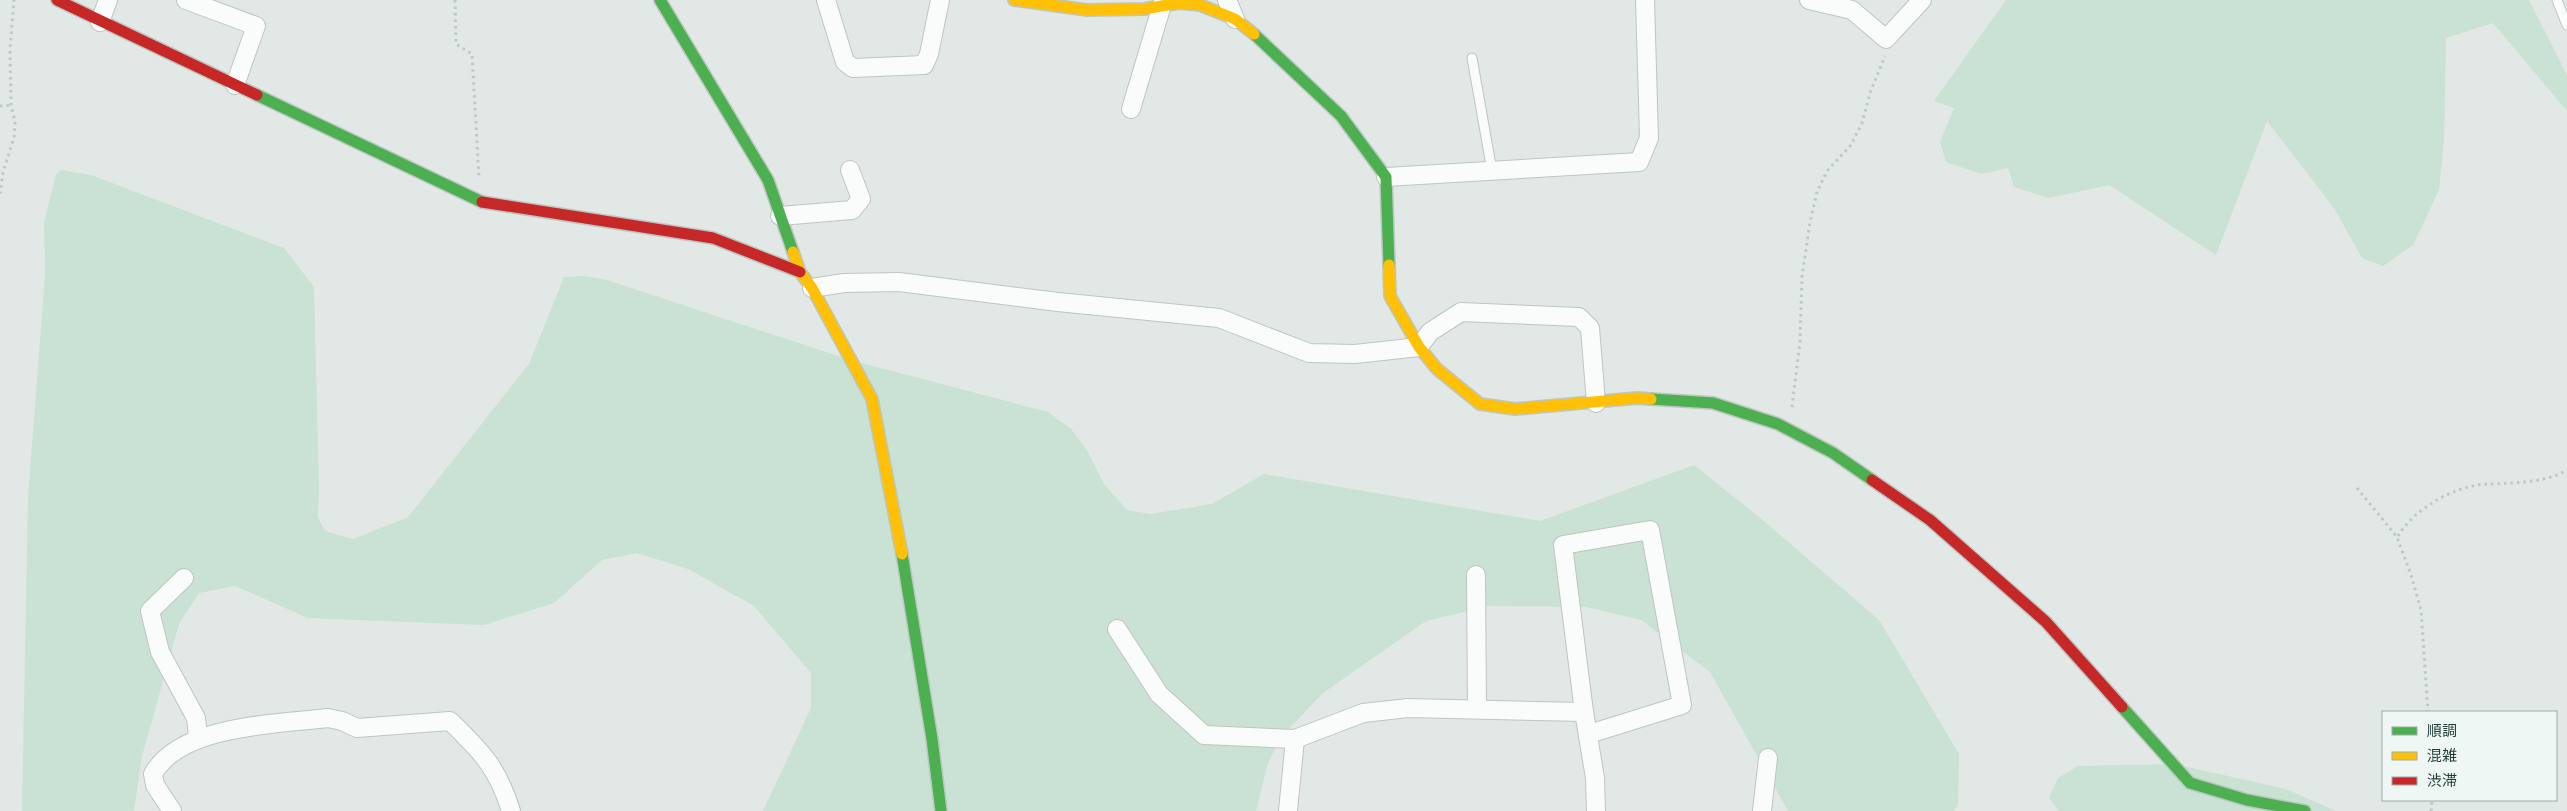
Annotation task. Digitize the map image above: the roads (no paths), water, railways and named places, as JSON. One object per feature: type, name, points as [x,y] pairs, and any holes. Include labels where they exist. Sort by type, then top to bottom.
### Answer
[{"type":"street","points":[[57,0],[480,202],[713,238],[800,272]]},
{"type":"street","points":[[100,22],[108,0]]},
{"type":"street","points":[[186,0],[256,26],[235,85]]},
{"type":"street","points":[[660,0],[768,180],[800,272],[812,288],[872,399],[903,562],[932,738],[941,811]]},
{"type":"street","points":[[826,0],[845,62],[853,68],[924,65],[929,54],[940,0]]},
{"type":"street","points":[[1014,0],[1087,10],[1102,5],[1144,9],[1179,3],[1200,5],[1235,19],[1263,41],[1341,116],[1386,177],[1390,296],[1418,347],[1437,369],[1480,404],[1515,409],[1637,398],[1713,403],[1778,424],[1833,453],[1930,520],[2046,622],[2190,783],[2224,796],[2305,811]]},
{"type":"street","points":[[1228,0],[1235,19]]},
{"type":"street","points":[[1386,177],[1639,162],[1649,138],[1645,0]]},
{"type":"street","points":[[1809,0],[1852,10],[1886,39],[1922,0]]},
{"type":"street","points":[[1131,109],[1162,5]]},
{"type":"street","points":[[780,216],[852,210],[861,199],[850,170]]},
{"type":"street","points":[[812,288],[844,283],[899,282],[1058,302],[1219,318],[1309,353],[1355,354],[1418,347],[1430,332],[1462,312],[1579,317],[1590,328],[1596,403]]},
{"type":"street","points":[[1589,734],[1682,705],[1650,530],[1563,545],[1584,712],[1589,734],[1596,811]]},
{"type":"street","points":[[1476,575],[1477,708]]},
{"type":"street","points":[[184,578],[150,611],[160,652],[196,718],[198,738]]},
{"type":"street","points":[[1117,629],[1159,694],[1204,735],[1295,738],[1363,714],[1408,708],[1477,708],[1584,712]]},
{"type":"street","points":[[172,811],[155,785],[153,774],[160,762],[198,738],[222,731],[328,718],[342,721],[357,728],[450,721],[484,753],[505,791],[511,811]]},
{"type":"street","points":[[1288,811],[1295,738]]},
{"type":"street","points":[[1762,811],[1768,758]]},
{"type":"lane","points":[[2557,0],[2567,25]]},
{"type":"lane","points":[[1472,58],[1492,171]]}]
